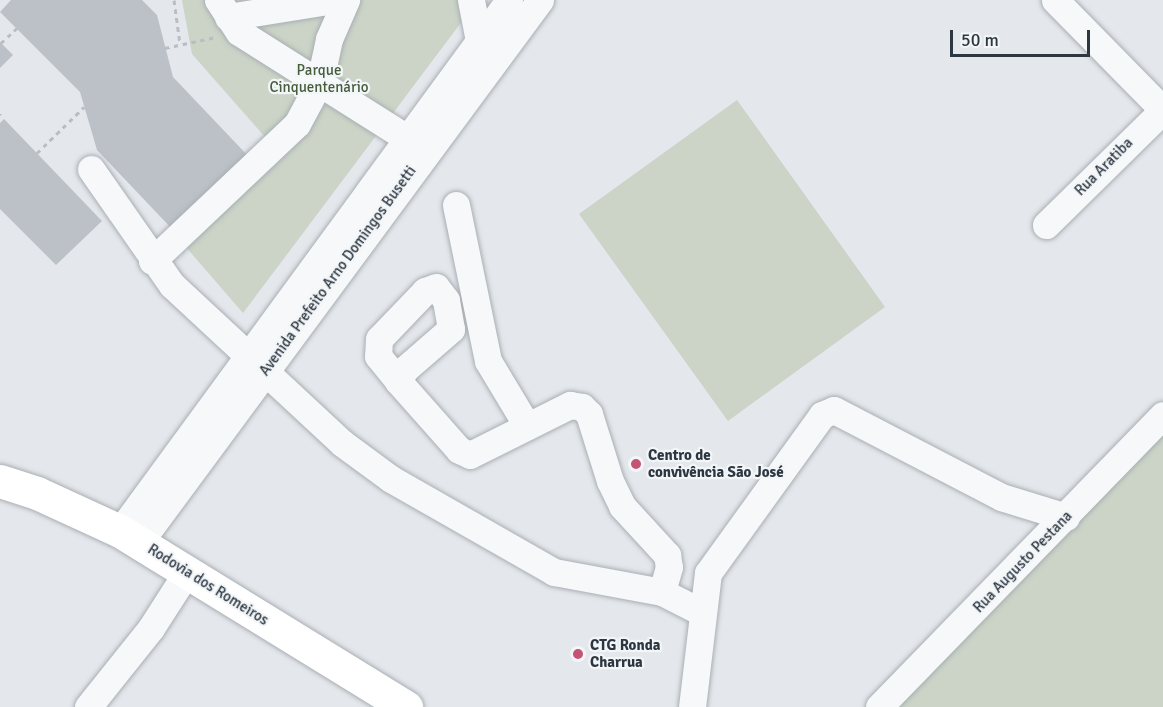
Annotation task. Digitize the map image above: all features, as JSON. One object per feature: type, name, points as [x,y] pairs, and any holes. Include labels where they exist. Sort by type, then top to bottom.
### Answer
[{"type":"main road","name":"Rodovia dos Romeiros","points":[[0,481],[37,493],[130,537],[406,707]]},
{"type":"street","points":[[228,16],[333,0]]},
{"type":"street","points":[[152,261],[297,124],[320,81],[329,39],[346,0]]},
{"type":"street","points":[[471,0],[489,48]]},
{"type":"street","name":"Avenida Prefeito Arno Domingos Busetti","points":[[489,48],[509,0]]},
{"type":"street","name":"Avenida Prefeito Arno Domingos Busetti","points":[[130,537],[489,48],[540,0]]},
{"type":"street","points":[[1055,0],[1163,110]]},
{"type":"street","points":[[228,16],[320,81],[417,145]]},
{"type":"street","name":"Rua Aratiba","points":[[1046,225],[1163,110]]},
{"type":"street","points":[[91,169],[152,261],[206,318],[258,361],[342,443],[391,479],[554,572],[662,592],[701,612]]},
{"type":"street","points":[[456,206],[488,361],[527,426]]},
{"type":"street","points":[[398,381],[459,450],[470,455],[570,405],[589,414],[615,492],[667,555],[669,567],[662,592]]},
{"type":"street","points":[[692,707],[701,612],[708,573],[726,543],[810,426],[834,410],[1001,497],[1066,517]]},
{"type":"street","name":"Rua Augusto Pestana","points":[[879,707],[1163,415]]},
{"type":"street","points":[[88,707],[151,628],[187,572]]},
{"type":"path","points":[[174,0],[180,44]]},
{"type":"path","points":[[165,48],[180,44],[228,16]]},
{"type":"path","points":[[2,43],[17,28]]},
{"type":"path","points":[[37,153],[84,107]]},
{"type":"green space","name":"Parque Cinquentenário","points":[[182,0],[478,0],[243,313],[185,246],[280,154],[192,54]]},
{"type":"green space","points":[[737,100],[885,307],[728,421],[579,214]]},
{"type":"green space","points":[[1163,426],[1163,707],[895,707]]},
{"type":"building","points":[[11,0],[142,0],[157,15],[173,77],[250,158],[174,231],[97,150],[80,92],[0,12]]},
{"type":"building","points":[[0,42],[13,55],[0,68]]},
{"type":"building","points":[[4,119],[102,221],[56,265],[0,209],[0,123]]},
{"type":"place","name":"Centro de convivência São José","points":[[636,464]]},
{"type":"place","name":"CTG Ronda Charrua","points":[[578,654]]}]
